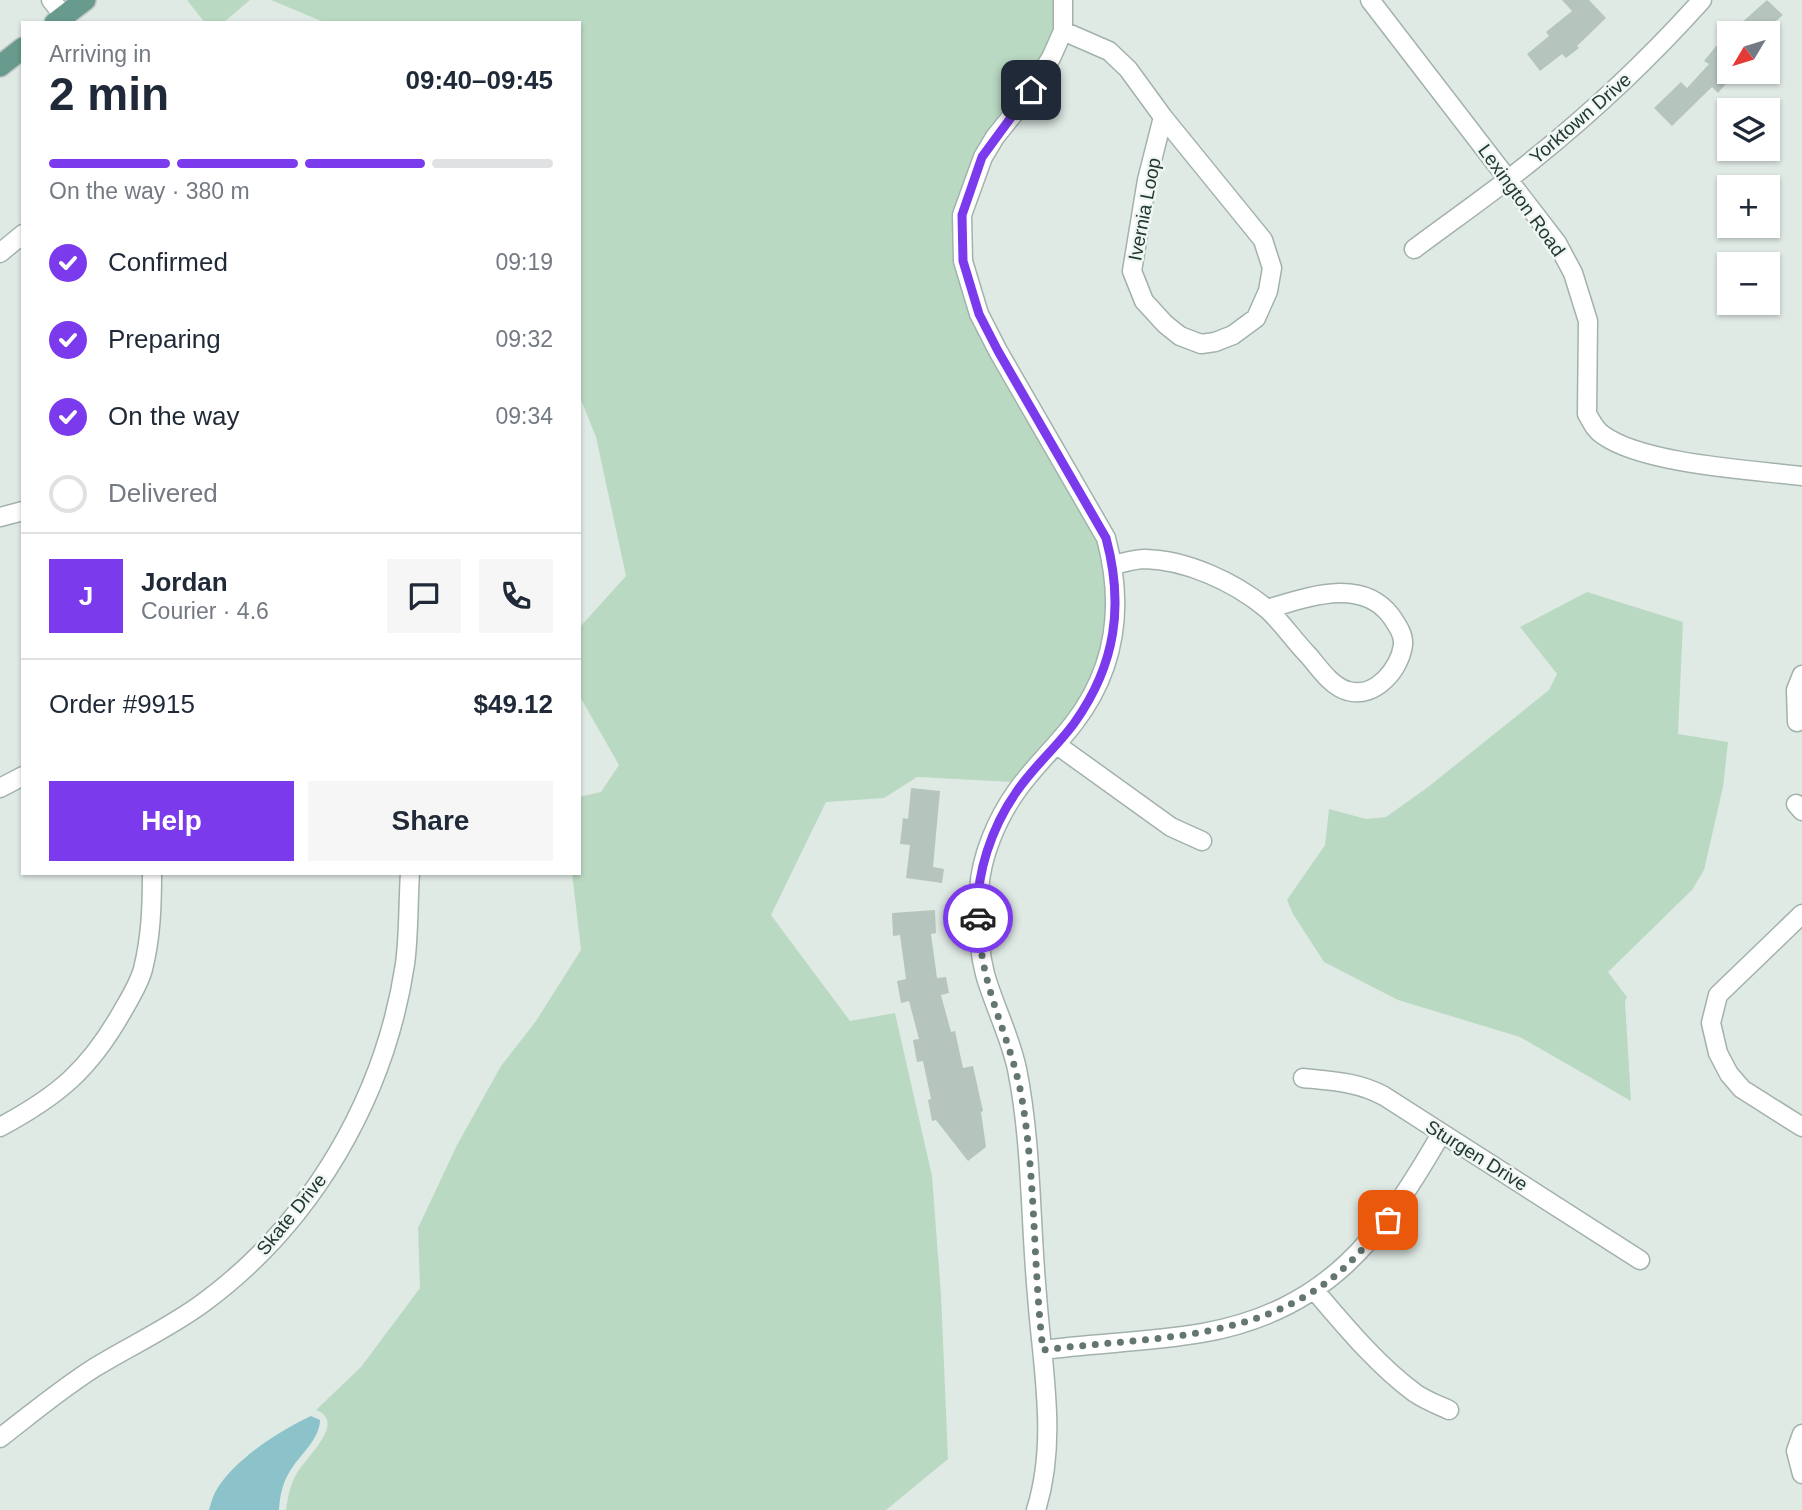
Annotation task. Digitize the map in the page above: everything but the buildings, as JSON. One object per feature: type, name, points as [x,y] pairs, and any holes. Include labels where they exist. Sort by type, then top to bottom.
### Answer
[{"type":"main road","points":[[57,13],[85,0]]},
{"type":"main road","points":[[0,66],[21,50]]},
{"type":"street","points":[[1035,1510],[1043,1481],[1046,1455],[1046,1382],[1037,1297],[1028,1148],[1016,1066],[985,972],[977,913],[979,885],[990,844],[1000,820],[1016,793],[1076,721],[1103,673],[1112,643],[1116,591],[1106,538],[979,314],[963,261],[962,215],[982,157],[1051,58],[1063,31],[1063,0]]},
{"type":"street","name":"Lexington Road","points":[[1370,0],[1557,243],[1573,273],[1588,320],[1587,414],[1594,427],[1614,442],[1674,459],[1802,476]]},
{"type":"street","name":"Yorktown Drive","points":[[1414,249],[1532,161],[1618,87],[1702,0]]},
{"type":"street","name":"Ivernia Loop","points":[[1063,31],[1109,51],[1128,69],[1163,117],[1263,240],[1272,268],[1268,291],[1256,318],[1233,335],[1215,342],[1201,344],[1180,336],[1165,324],[1144,301],[1132,271],[1147,180],[1163,117]]},
{"type":"street","points":[[0,253],[21,236]]},
{"type":"street","points":[[0,517],[21,512]]},
{"type":"street","points":[[1113,565],[1145,559],[1203,572],[1227,582],[1267,609],[1334,683],[1349,692],[1368,690],[1378,685],[1389,677],[1397,665],[1403,644],[1400,629],[1385,608],[1361,596],[1338,592],[1267,609]]},
{"type":"street","points":[[1797,722],[1796,690],[1802,675]]},
{"type":"street","points":[[1057,745],[1171,827],[1202,841]]},
{"type":"street","points":[[0,788],[21,777]]},
{"type":"street","points":[[0,1127],[52,1097],[81,1071],[106,1040],[142,972],[152,912],[152,875]]},
{"type":"street","name":"Skate Drive","points":[[0,1438],[64,1388],[203,1303],[261,1253],[310,1196],[361,1111],[392,1022],[405,966],[410,875]]},
{"type":"street","points":[[1802,914],[1718,995],[1711,1023],[1718,1053],[1729,1074],[1742,1089],[1802,1128]]},
{"type":"street","name":"Sturgen Drive","points":[[1303,1078],[1343,1081],[1366,1087],[1640,1260]]},
{"type":"street","points":[[1043,1350],[1220,1329],[1258,1319],[1315,1291],[1365,1247],[1388,1220],[1441,1134]]},
{"type":"street","points":[[1315,1291],[1417,1395],[1449,1410]]},
{"type":"street","points":[[1802,1434],[1796,1451],[1802,1474]]},
{"type":"green space","points":[[187,0],[250,0],[225,21],[203,21]]},
{"type":"green space","points":[[271,0],[1054,0],[1054,30],[1043,55],[954,216],[954,264],[971,318],[990,356],[1097,542],[1105,581],[1107,615],[1102,646],[1092,674],[1078,700],[1014,782],[917,777],[884,798],[826,802],[771,915],[850,1021],[895,1013],[932,1176],[941,1295],[948,1459],[886,1510],[286,1510],[295,1477],[326,1431],[328,1423],[324,1415],[316,1410],[361,1367],[420,1288],[418,1228],[457,1145],[501,1066],[536,1021],[581,950],[572,875],[581,875],[581,797],[601,792],[619,765],[581,698],[581,626],[626,576],[596,437],[581,400],[581,21],[321,21]]},
{"type":"green space","points":[[1587,592],[1683,622],[1678,734],[1728,742],[1723,787],[1704,870],[1692,890],[1608,972],[1627,997],[1625,1001],[1631,1101],[1520,1037],[1398,1000],[1324,962],[1287,900],[1325,845],[1329,809],[1366,819],[1386,817],[1428,787],[1549,690],[1557,674],[1520,627]]},
{"type":"water","points":[[311,1416],[320,1420],[317,1433],[286,1478],[279,1510],[209,1510],[216,1491],[235,1467],[272,1438]]},
{"type":"way so far","points":[[978,918],[985,972],[1016,1066],[1023,1104],[1043,1350],[1199,1333],[1258,1319],[1315,1291],[1347,1265],[1388,1220]]},
{"type":"route","points":[[978,918],[979,885],[990,844],[1000,820],[1016,793],[1076,721],[1092,695],[1103,673],[1112,643],[1115,618],[1116,591],[1106,538],[998,351],[979,314],[963,261],[962,215],[982,157],[1031,90]]}]
